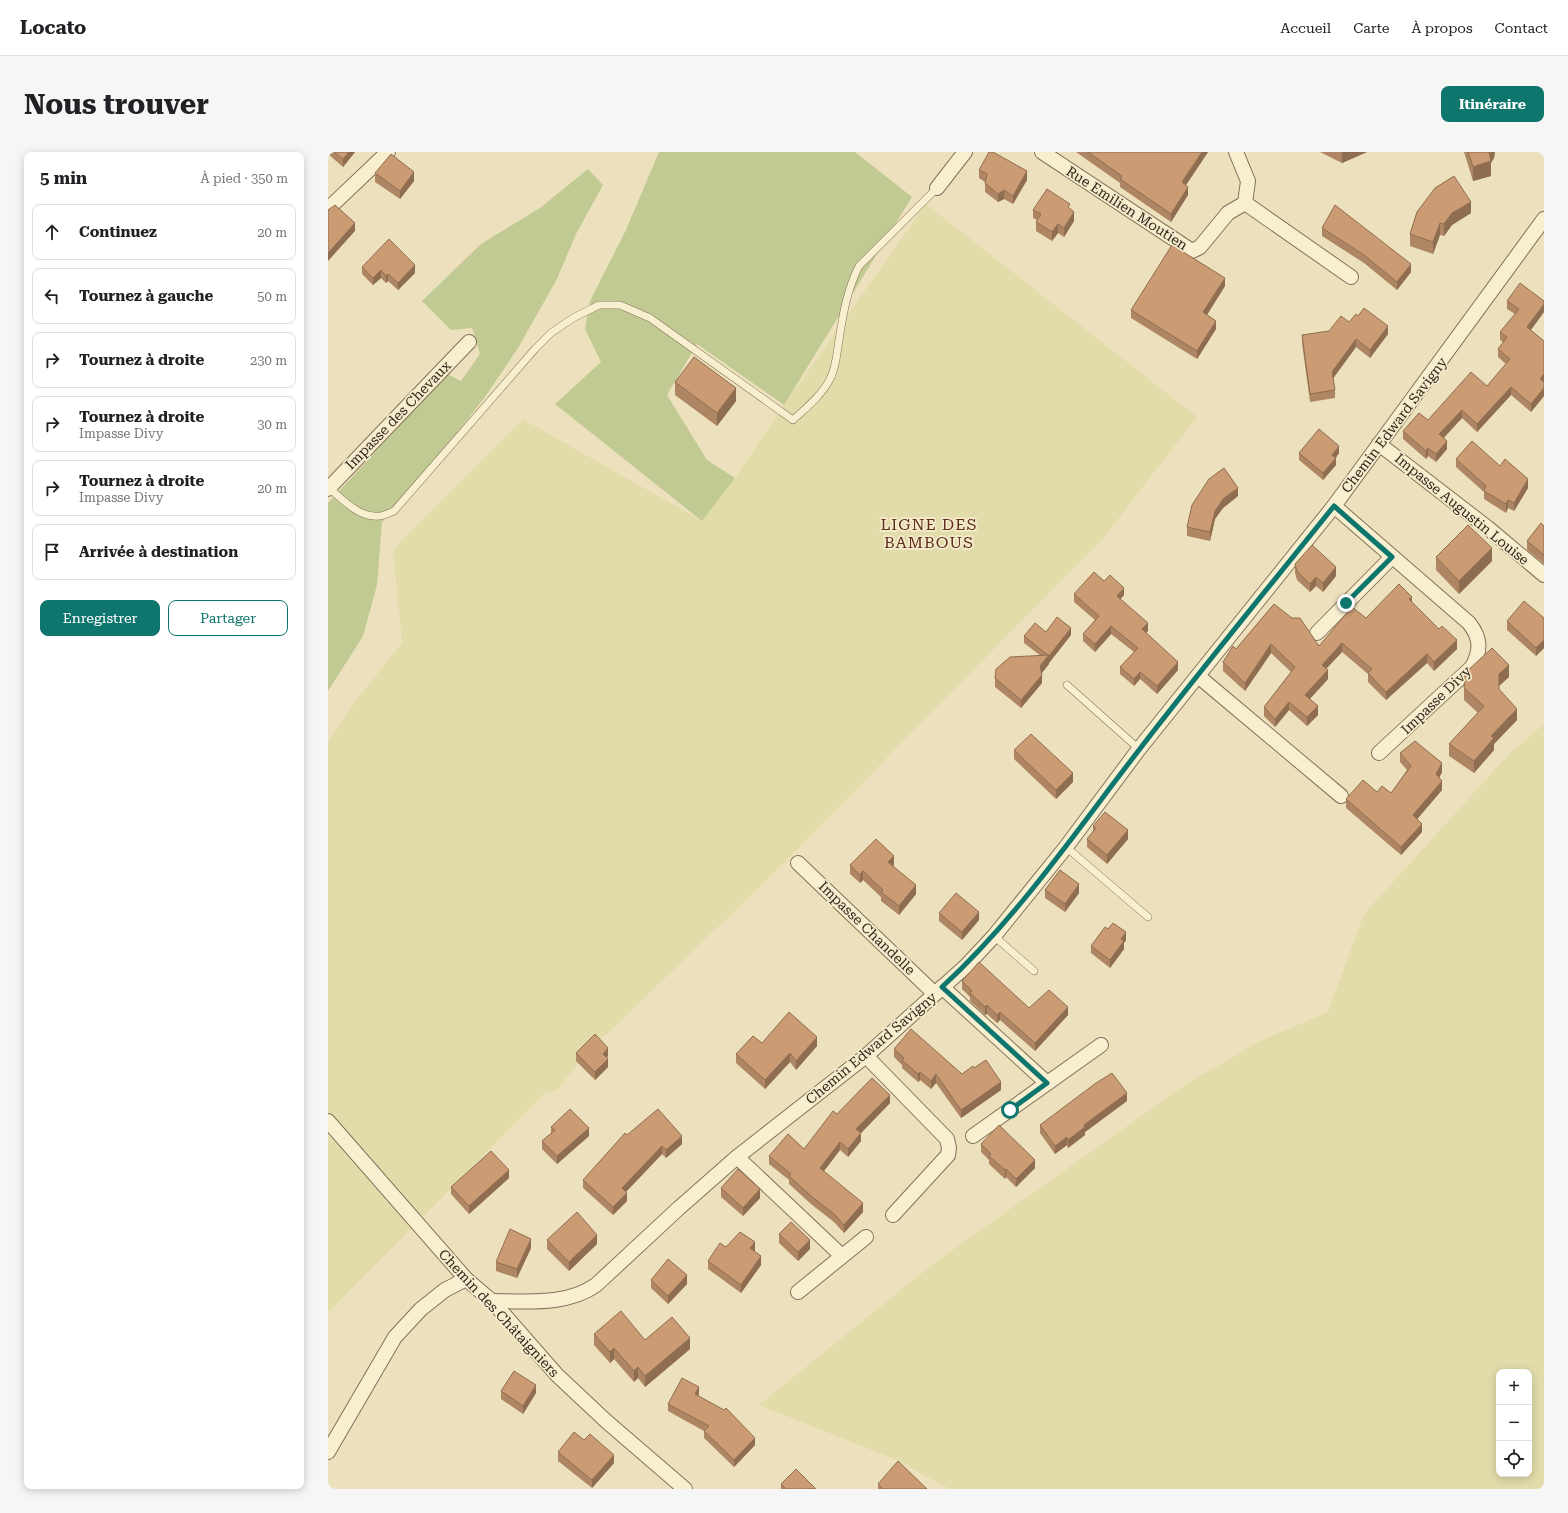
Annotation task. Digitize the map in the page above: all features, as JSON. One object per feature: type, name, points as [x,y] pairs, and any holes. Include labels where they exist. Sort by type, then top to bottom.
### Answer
[{"type":"street","points":[[328,209],[388,152]]},
{"type":"street","points":[[937,188],[965,152]]},
{"type":"street","name":"Rue Emilien Moutien","points":[[1042,152],[1192,251],[1200,247],[1228,212],[1245,203]]},
{"type":"street","points":[[1236,152],[1248,181],[1245,203],[1351,277]]},
{"type":"street","name":"Chemin Edward Savigny","points":[[492,1301],[546,1302],[562,1300],[586,1292],[596,1285],[679,1208],[738,1157],[866,1056],[939,991],[994,936],[1066,847],[1139,749],[1334,506],[1450,350],[1544,219]]},
{"type":"street","name":"Impasse des Chevaux","points":[[329,488],[469,342]]},
{"type":"street","name":"Impasse Augustin Louise","points":[[1380,444],[1488,528],[1544,575]]},
{"type":"street","name":"Impasse Divy","points":[[1334,506],[1469,624],[1476,632],[1479,644],[1477,657],[1472,667],[1379,753]]},
{"type":"street","points":[[1317,633],[1392,557]]},
{"type":"street","points":[[1198,676],[1341,796]]},
{"type":"street","name":"Impasse Chandelle","points":[[798,863],[939,991],[1047,1083]]},
{"type":"street","points":[[973,1136],[1101,1045]]},
{"type":"street","points":[[866,1056],[947,1139],[949,1148],[948,1155],[893,1215]]},
{"type":"street","name":"Chemin des Châtaigniers","points":[[328,1121],[466,1279],[492,1301],[556,1375],[606,1421],[686,1489]]},
{"type":"street","points":[[738,1157],[842,1256]]},
{"type":"street","points":[[798,1292],[866,1236]]},
{"type":"street","points":[[328,1452],[395,1337],[421,1309],[445,1290],[466,1279]]},
{"type":"lane","points":[[329,488],[354,509],[370,516],[379,516],[394,511],[535,349],[551,333],[573,318],[599,305],[620,305],[650,318],[793,420],[816,398],[830,379],[836,360],[846,299],[851,282],[859,266],[937,188]]},
{"type":"lane","points":[[1067,685],[1139,749]]},
{"type":"lane","points":[[1066,847],[1148,917]]},
{"type":"lane","points":[[994,936],[1034,971]]},
{"type":"shaded area","points":[[926,204],[1197,417],[1105,536],[769,878],[586,1054],[557,1090],[544,1094],[328,1313],[328,742],[354,703],[402,643],[393,550],[523,419],[702,521],[735,478],[784,405]]},
{"type":"shaded area","points":[[1544,724],[1544,1489],[950,1489],[894,1459],[759,1405],[933,1264],[1185,1085],[1258,1042],[1328,1012],[1364,914],[1510,753]]},
{"type":"green space","points":[[659,152],[855,152],[912,197],[784,405],[697,344],[667,395],[707,460],[735,478],[702,521],[555,404],[601,362],[585,329],[590,301],[626,230]]},
{"type":"green space","points":[[588,169],[603,185],[576,234],[557,279],[518,348],[485,397],[438,457],[382,522],[377,585],[363,636],[328,691],[328,503],[447,374],[461,381],[480,354],[472,328],[451,330],[422,301],[481,244],[540,208]]},
{"type":"building","points":[[334,152],[349,152],[343,159]]},
{"type":"building","points":[[989,152],[993,152],[1027,171],[1013,196],[1004,190],[998,194],[985,183],[987,174],[979,170]]},
{"type":"building","points":[[1088,152],[1202,152],[1182,182],[1188,187],[1171,214],[1120,179],[1122,176]]},
{"type":"building","points":[[1468,152],[1489,152],[1491,161],[1473,167]]},
{"type":"building","points":[[391,154],[414,172],[400,191],[375,173]]},
{"type":"building","points":[[1454,176],[1471,202],[1452,213],[1444,224],[1440,223],[1433,242],[1410,234],[1417,212],[1435,188]]},
{"type":"building","points":[[1047,189],[1070,204],[1068,207],[1074,212],[1064,228],[1058,224],[1052,232],[1036,222],[1041,214],[1033,210]]},
{"type":"building","points":[[335,205],[355,223],[328,253],[328,210]]},
{"type":"building","points":[[1335,205],[1411,264],[1397,282],[1364,255],[1322,228]]},
{"type":"building","points":[[389,239],[415,265],[398,283],[388,274],[386,276],[381,270],[373,278],[362,267]]},
{"type":"building","points":[[1172,245],[1225,278],[1203,312],[1216,321],[1197,351],[1131,310]]},
{"type":"building","points":[[1520,283],[1544,301],[1544,304],[1527,327],[1544,341],[1544,374],[1540,379],[1544,382],[1544,388],[1531,404],[1511,387],[1477,424],[1462,410],[1439,434],[1447,441],[1436,454],[1428,448],[1426,451],[1403,431],[1419,413],[1428,420],[1471,372],[1487,386],[1510,359],[1498,349],[1507,337],[1500,332],[1519,309],[1507,301]]},
{"type":"building","points":[[1364,308],[1388,326],[1370,350],[1356,339],[1332,372],[1335,390],[1310,394],[1302,335],[1329,331],[1341,316],[1349,322],[1356,314],[1358,316]]},
{"type":"building","points":[[694,357],[736,388],[717,413],[675,382]]},
{"type":"building","points":[[1319,429],[1339,446],[1332,455],[1336,458],[1323,473],[1299,453]]},
{"type":"building","points":[[1472,441],[1500,466],[1505,459],[1528,479],[1514,503],[1508,500],[1506,504],[1484,491],[1486,486],[1456,459]]},
{"type":"building","points":[[1224,468],[1238,488],[1223,499],[1215,511],[1210,532],[1187,527],[1192,505],[1209,479]]},
{"type":"building","points":[[1541,523],[1544,526],[1544,555],[1527,541]]},
{"type":"building","points":[[1468,525],[1492,548],[1459,581],[1436,557]]},
{"type":"building","points":[[1312,545],[1336,567],[1323,583],[1316,577],[1310,584],[1297,571],[1295,564]]},
{"type":"building","points":[[1094,572],[1104,581],[1110,575],[1124,588],[1117,596],[1148,623],[1142,629],[1178,662],[1157,686],[1140,672],[1134,679],[1120,667],[1138,648],[1111,626],[1095,644],[1083,634],[1099,616],[1074,594]]},
{"type":"building","points":[[1399,584],[1412,597],[1409,599],[1439,629],[1442,626],[1457,640],[1434,662],[1427,654],[1386,692],[1368,673],[1372,669],[1342,643],[1322,665],[1328,670],[1305,695],[1318,706],[1307,717],[1289,702],[1275,719],[1264,707],[1295,667],[1271,644],[1245,683],[1223,662],[1233,646],[1236,649],[1274,604],[1292,618],[1300,618],[1319,646],[1352,607],[1366,618]]},
{"type":"building","points":[[1524,601],[1544,618],[1544,640],[1536,648],[1507,621]]},
{"type":"building","points":[[1057,617],[1071,628],[1049,656],[1024,636],[1035,623],[1046,632]]},
{"type":"building","points":[[1492,648],[1509,665],[1499,674],[1499,689],[1517,709],[1491,736],[1494,738],[1474,761],[1449,744],[1484,706],[1464,688],[1465,673]]},
{"type":"building","points":[[1049,655],[1040,666],[1042,675],[1021,700],[995,678],[996,669],[1010,657]]},
{"type":"building","points":[[1031,734],[1073,773],[1056,790],[1014,750]]},
{"type":"building","points":[[1415,741],[1442,763],[1436,774],[1442,781],[1413,815],[1422,824],[1401,847],[1346,799],[1363,780],[1377,792],[1382,786],[1391,793],[1411,766],[1400,753]]},
{"type":"building","points":[[1105,812],[1128,830],[1107,855],[1087,839],[1096,828],[1093,826]]},
{"type":"building","points":[[876,839],[894,856],[888,862],[916,885],[899,906],[881,892],[883,890],[863,871],[860,875],[850,865]]},
{"type":"building","points":[[1060,870],[1079,884],[1065,904],[1045,890]]},
{"type":"building","points":[[956,893],[979,912],[962,932],[939,913]]},
{"type":"building","points":[[1113,923],[1126,932],[1121,939],[1124,941],[1110,960],[1091,946],[1105,927],[1108,929]]},
{"type":"building","points":[[979,962],[1029,1008],[1049,990],[1068,1007],[1035,1043],[1000,1012],[997,1015],[987,1005],[985,1007],[970,993],[972,991],[962,981]]},
{"type":"building","points":[[789,1012],[817,1037],[796,1061],[790,1053],[765,1080],[736,1054],[753,1036],[762,1043]]},
{"type":"building","points":[[911,1029],[962,1074],[973,1066],[974,1068],[986,1060],[1001,1082],[961,1110],[936,1074],[931,1081],[920,1072],[918,1074],[902,1060],[904,1058],[894,1049]]},
{"type":"building","points":[[595,1034],[608,1048],[603,1054],[608,1059],[595,1072],[576,1053]]},
{"type":"building","points":[[1112,1073],[1127,1093],[1084,1125],[1085,1127],[1068,1140],[1067,1137],[1055,1146],[1040,1125],[1096,1083]]},
{"type":"building","points":[[872,1078],[890,1095],[856,1129],[861,1133],[848,1149],[840,1142],[820,1168],[863,1203],[844,1225],[834,1214],[789,1176],[791,1174],[769,1156],[788,1134],[804,1149],[833,1111],[837,1114]]},
{"type":"building","points":[[570,1109],[589,1128],[557,1156],[542,1141],[555,1130],[551,1127]]},
{"type":"building","points":[[658,1109],[682,1136],[666,1150],[662,1146],[622,1188],[627,1193],[613,1207],[583,1180],[625,1133],[627,1135]]},
{"type":"building","points":[[999,1125],[1035,1160],[1016,1179],[989,1156],[991,1154],[981,1144]]},
{"type":"building","points":[[491,1151],[509,1170],[469,1206],[451,1187]]},
{"type":"building","points":[[738,1169],[760,1189],[743,1208],[721,1188]]},
{"type":"building","points":[[577,1212],[597,1235],[569,1262],[547,1240]]},
{"type":"building","points":[[791,1222],[810,1240],[798,1252],[779,1234]]},
{"type":"building","points":[[510,1229],[531,1239],[517,1269],[496,1262]]},
{"type":"building","points":[[740,1232],[755,1242],[750,1248],[761,1256],[741,1285],[708,1261],[720,1243],[726,1247]]},
{"type":"building","points":[[668,1259],[687,1275],[668,1296],[651,1280]]},
{"type":"building","points":[[621,1311],[645,1340],[672,1317],[690,1338],[645,1376],[638,1367],[634,1371],[614,1348],[610,1352],[594,1334]]},
{"type":"building","points":[[514,1371],[536,1385],[523,1406],[501,1391]]},
{"type":"building","points":[[682,1378],[699,1387],[695,1394],[724,1410],[726,1408],[755,1438],[734,1460],[704,1431],[709,1426],[668,1404]]},
{"type":"building","points":[[574,1432],[584,1440],[590,1434],[614,1455],[592,1480],[558,1452]]},
{"type":"building","points":[[898,1461],[927,1489],[883,1489],[878,1484]]},
{"type":"building","points":[[796,1469],[816,1489],[786,1489],[781,1484]]},
{"type":"district","name":"LIGNE DES BAMBOUS","points":[[929,533]]},
{"type":"route","points":[[1010,1110],[1047,1083],[942,987],[966,966],[994,936],[1066,847],[1139,749],[1334,506],[1392,557],[1346,603]]}]
